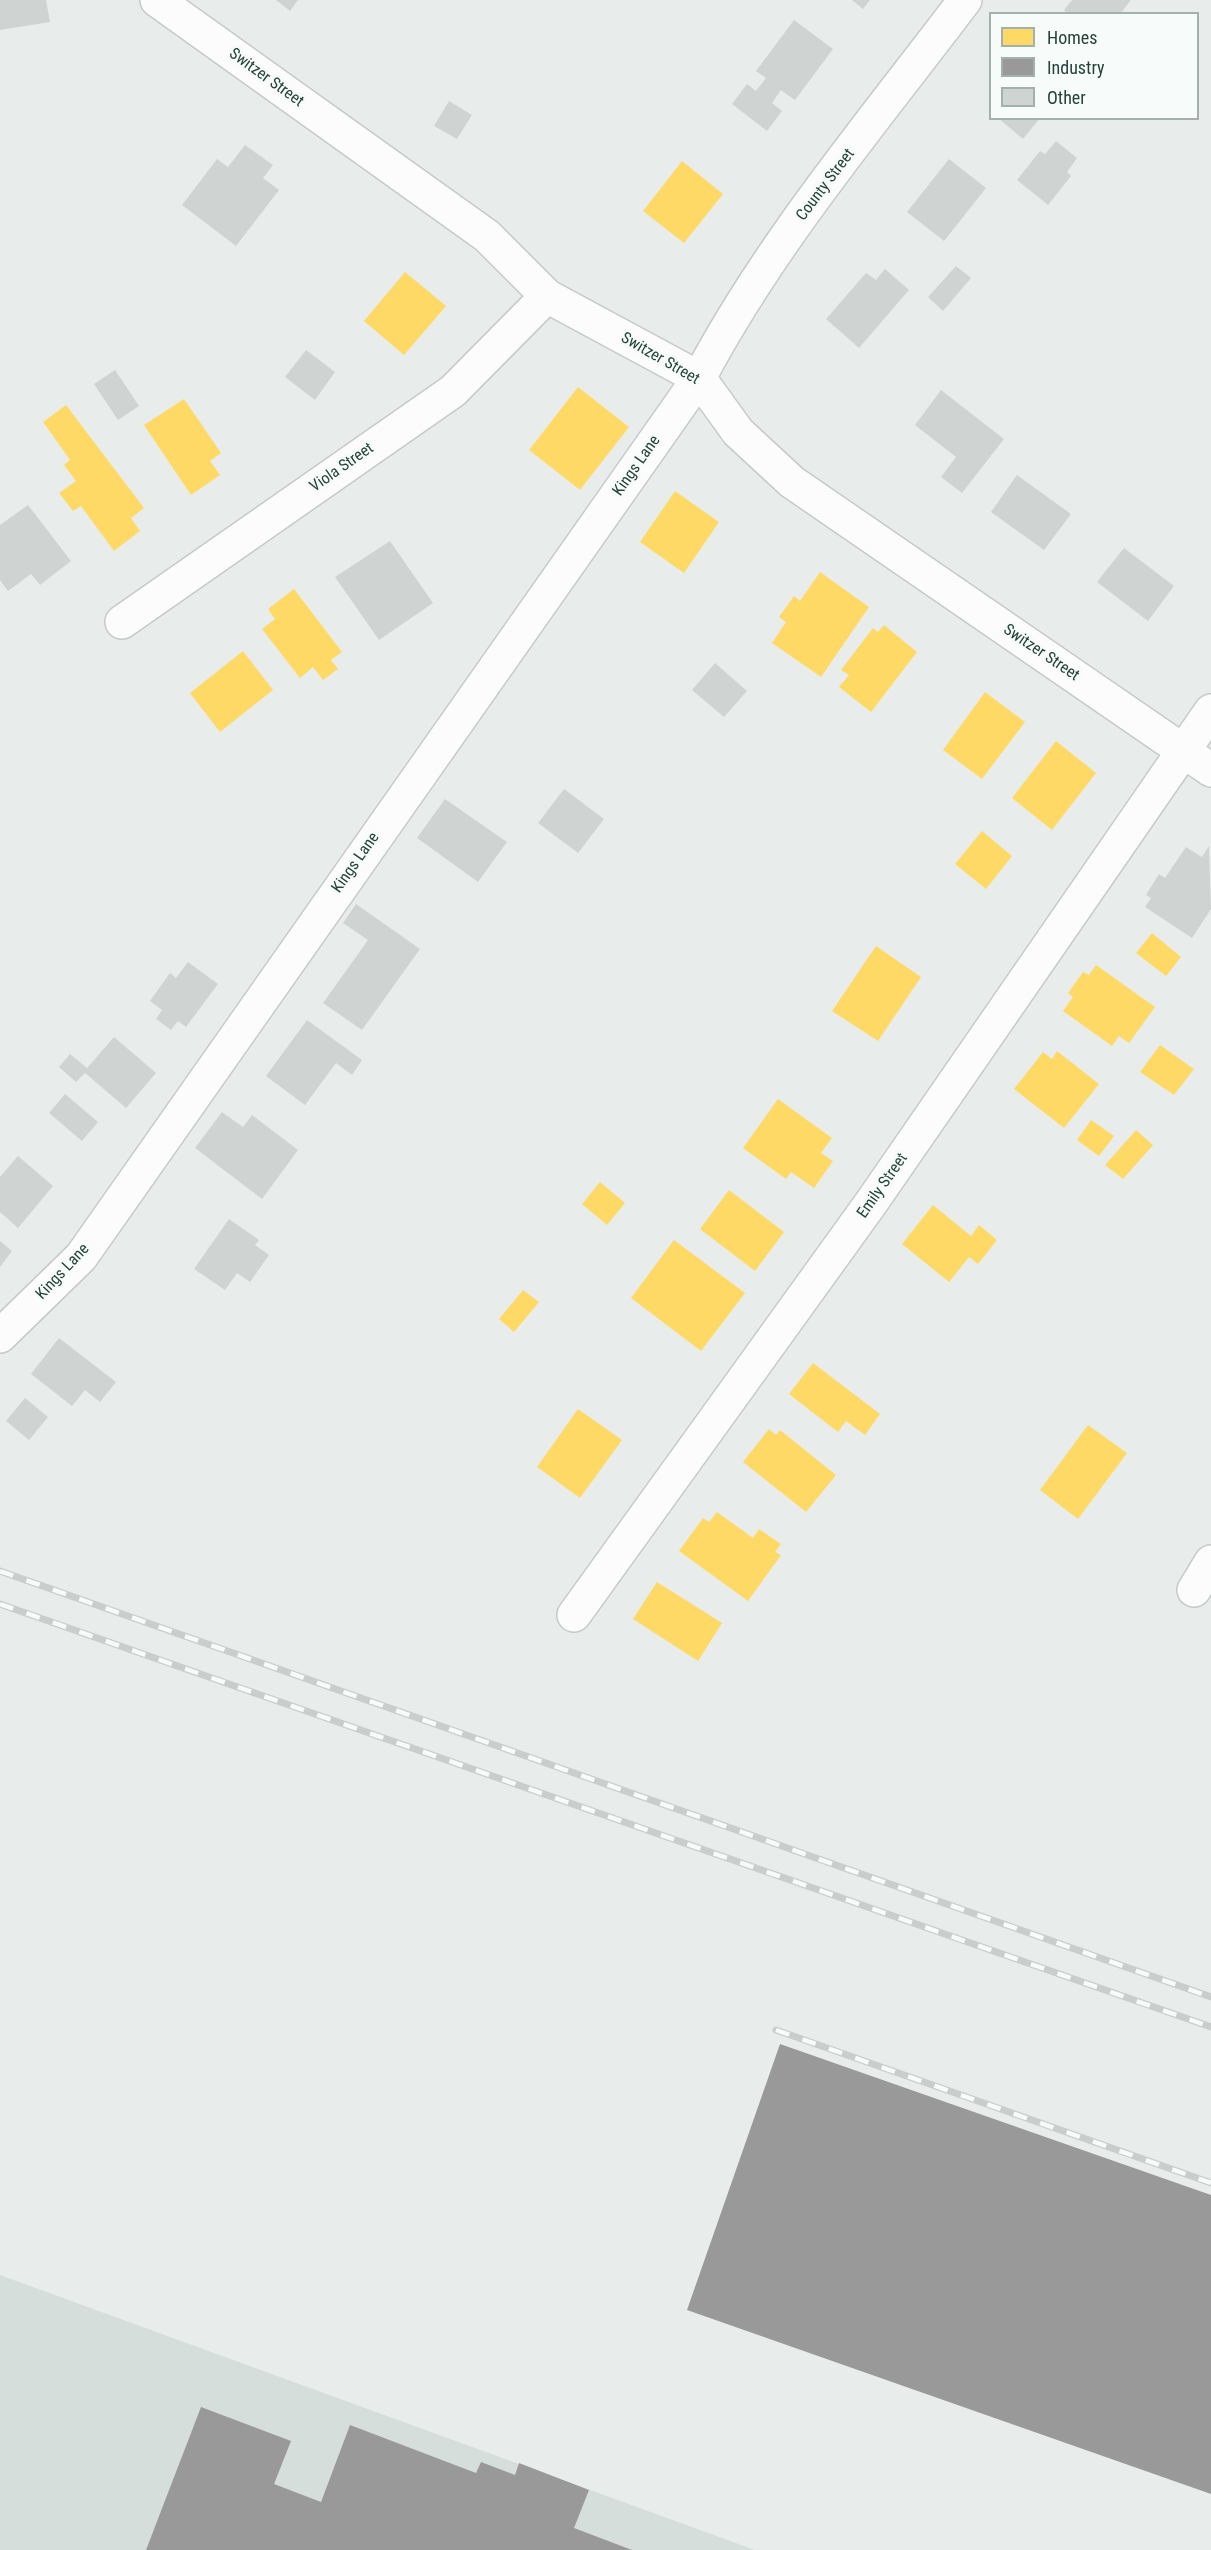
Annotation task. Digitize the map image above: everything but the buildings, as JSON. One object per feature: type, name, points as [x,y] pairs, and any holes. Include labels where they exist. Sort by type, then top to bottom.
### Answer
[{"type":"street","name":"Switzer Street","points":[[157,0],[487,236],[547,296],[699,378],[738,432],[792,482],[1211,770]]},
{"type":"street","name":"County Street","points":[[699,378],[728,323],[764,267],[965,0]]},
{"type":"street","name":"Viola Street","points":[[122,622],[453,391],[547,296]]},
{"type":"street","name":"Kings Lane","points":[[0,1336],[81,1257],[699,378]]},
{"type":"street","name":"Emily Street","points":[[574,1615],[871,1203],[1211,711]]},
{"type":"street","points":[[1194,1590],[1211,1562]]},
{"type":"shaded area","points":[[0,2275],[755,2550],[0,2550]]},
{"type":"railway","points":[[0,1571],[1211,1997]]},
{"type":"railway","points":[[0,1604],[1211,2027]]},
{"type":"railway","points":[[776,2030],[1211,2183]]}]
